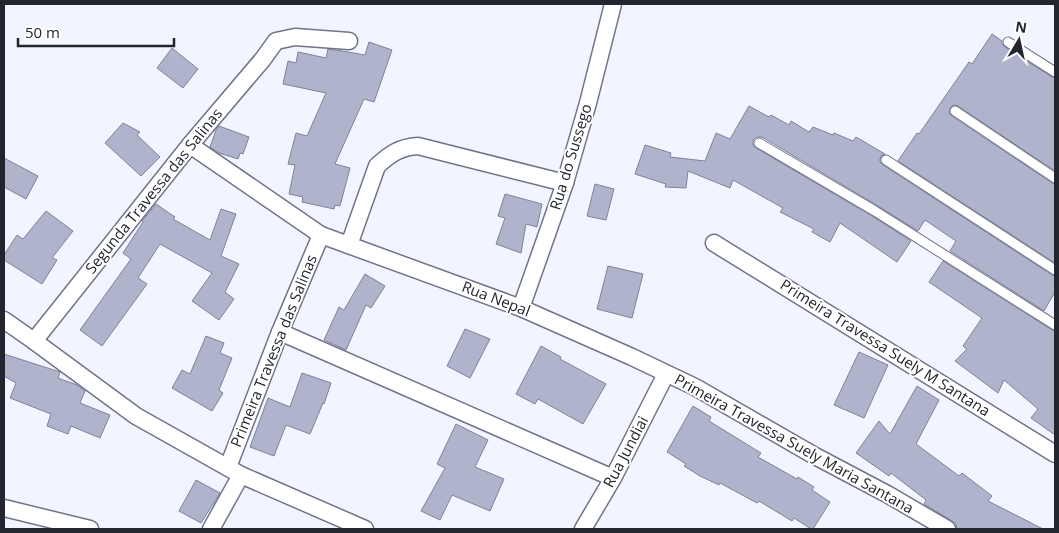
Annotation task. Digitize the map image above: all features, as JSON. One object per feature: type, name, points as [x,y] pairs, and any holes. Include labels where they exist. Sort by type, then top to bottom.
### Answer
[{"type":"street","name":"Rua do Sussego","points":[[521,308],[565,183],[613,4]]},
{"type":"street","name":"Segunda Travessa das Salinas","points":[[34,341],[190,144],[263,59],[276,41],[295,37],[349,41]]},
{"type":"street","points":[[190,144],[321,235]]},
{"type":"street","points":[[349,245],[377,166],[384,158],[407,147],[418,146],[565,183]]},
{"type":"street","name":"Rua Nepal","points":[[321,235],[521,308],[666,374]]},
{"type":"street","name":"Primeira Travessa das Salinas","points":[[211,529],[234,471],[280,332],[321,235]]},
{"type":"street","name":"Primeira Travessa Suely M Santana","points":[[714,243],[1055,454]]},
{"type":"street","points":[[4,320],[136,416],[234,471],[365,529]]},
{"type":"street","points":[[280,332],[613,478]]},
{"type":"street","name":"Rua Jundiai","points":[[584,529],[613,478],[666,374]]},
{"type":"street","name":"Primeira Travessa Suely Maria Santana","points":[[666,374],[696,387],[947,529]]},
{"type":"street","points":[[4,508],[90,529]]},
{"type":"lane","points":[[1008,42],[1055,72]]},
{"type":"lane","points":[[955,111],[1055,178]]},
{"type":"lane","points":[[760,144],[875,211],[1055,325]]},
{"type":"lane","points":[[886,160],[1055,270]]},
{"type":"building","points":[[992,34],[1002,41],[1005,47],[1055,78],[1055,171],[958,106],[952,106],[949,113],[1055,184],[1055,263],[898,161],[969,62],[972,64]]},
{"type":"building","points":[[369,42],[392,50],[374,102],[364,99],[335,164],[350,168],[340,206],[335,205],[334,209],[302,202],[303,197],[289,194],[295,165],[288,164],[296,133],[307,136],[326,93],[283,84],[288,61],[296,63],[298,52],[326,58],[328,49],[365,55]]},
{"type":"building","points":[[172,48],[198,69],[183,88],[157,68]]},
{"type":"building","points":[[749,106],[789,125],[791,121],[809,132],[813,127],[853,141],[856,137],[885,154],[880,159],[883,165],[1055,276],[1055,292],[1044,311],[950,251],[956,241],[925,220],[918,231],[762,137],[756,137],[753,140],[753,146],[911,241],[897,262],[840,223],[830,242],[812,232],[814,229],[780,212],[783,208],[733,180],[730,188],[688,171],[686,188],[665,187],[666,184],[635,174],[645,145],[671,153],[670,157],[705,161],[716,133],[730,139]]},
{"type":"building","points":[[123,123],[140,132],[137,135],[160,157],[141,176],[105,143]]},
{"type":"building","points":[[219,126],[249,137],[243,154],[240,153],[238,159],[219,153],[210,147]]},
{"type":"building","points":[[4,158],[38,176],[26,199],[4,187]]},
{"type":"building","points":[[595,184],[614,189],[606,220],[587,216]]},
{"type":"building","points":[[505,194],[542,204],[537,227],[526,224],[521,253],[496,244],[505,218],[498,216]]},
{"type":"building","points":[[156,204],[175,217],[173,219],[210,240],[221,209],[236,214],[221,256],[239,264],[225,292],[234,299],[219,320],[192,301],[212,273],[160,244],[138,278],[147,284],[102,346],[80,330],[131,259],[123,253],[142,221]]},
{"type":"building","points":[[46,211],[73,231],[52,258],[57,260],[42,284],[4,260],[4,255],[17,235],[23,239]]},
{"type":"building","points":[[943,261],[1055,331],[1055,435],[1031,418],[1038,409],[1004,380],[998,393],[955,361],[967,349],[963,346],[982,318],[929,282]]},
{"type":"building","points":[[608,266],[643,274],[632,318],[597,309]]},
{"type":"building","points":[[365,274],[385,286],[371,308],[366,305],[346,350],[324,340],[339,307],[344,310]]},
{"type":"building","points":[[465,329],[490,339],[470,378],[447,366]]},
{"type":"building","points":[[206,336],[224,343],[220,353],[232,358],[219,390],[223,393],[212,411],[172,388],[182,370],[190,374]]},
{"type":"building","points":[[541,346],[561,357],[560,359],[606,384],[583,424],[538,399],[535,404],[516,394]]},
{"type":"building","points":[[859,352],[888,365],[864,418],[834,405]]},
{"type":"building","points":[[4,354],[60,372],[58,378],[77,385],[85,391],[80,403],[110,415],[100,438],[71,426],[68,434],[47,426],[51,414],[10,398],[16,383],[4,376]]},
{"type":"building","points":[[302,373],[331,383],[324,404],[310,434],[286,425],[274,456],[250,447],[268,398],[290,407]]},
{"type":"building","points":[[917,386],[939,400],[916,444],[959,476],[962,473],[992,496],[988,501],[1043,529],[957,529],[956,524],[924,504],[926,500],[891,473],[889,476],[856,453],[879,421],[890,434]]},
{"type":"building","points":[[693,406],[711,417],[709,421],[761,453],[758,457],[814,487],[812,490],[830,502],[813,529],[794,518],[792,521],[759,501],[757,503],[720,483],[719,485],[700,476],[667,452]]},
{"type":"building","points":[[456,424],[488,440],[475,467],[504,479],[490,511],[452,495],[440,520],[421,511],[445,468],[437,464]]},
{"type":"building","points":[[196,480],[220,493],[201,523],[179,511]]}]
